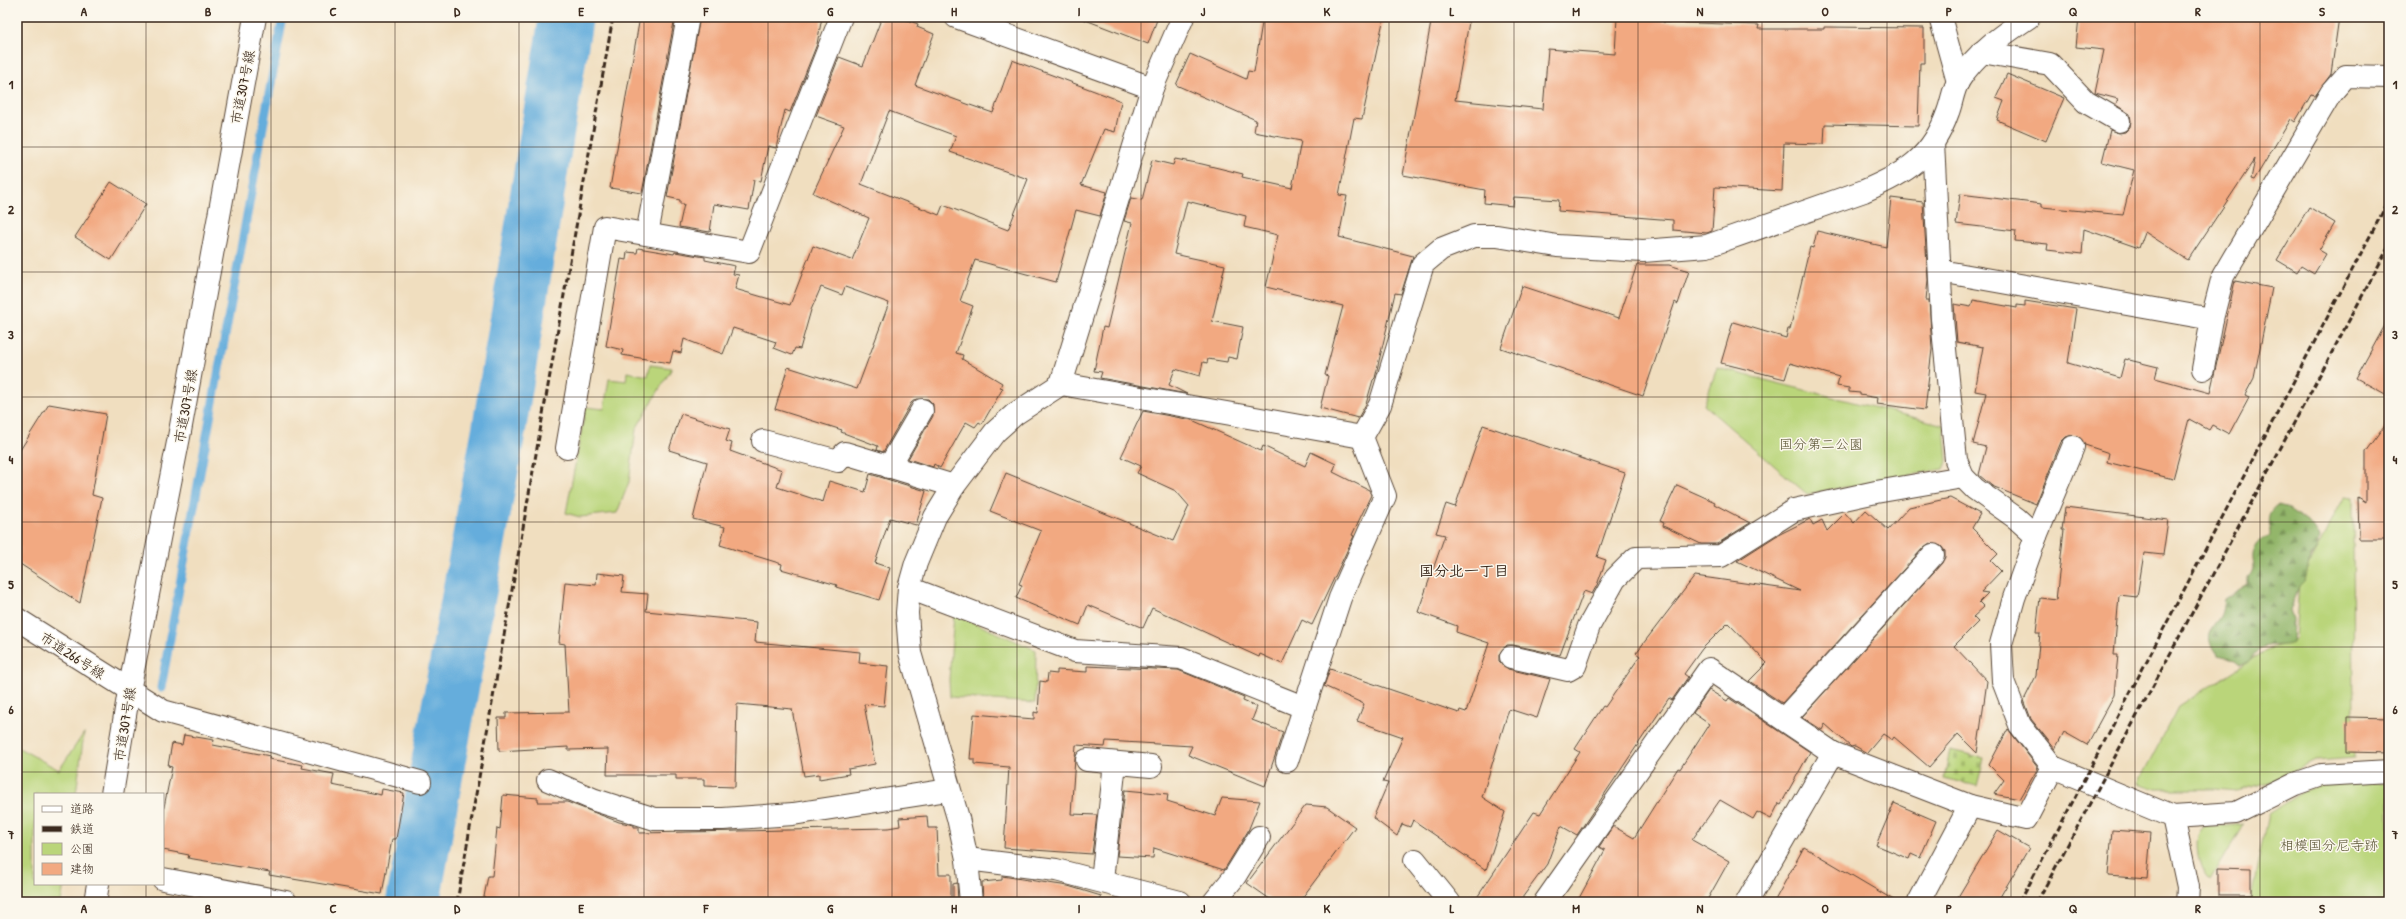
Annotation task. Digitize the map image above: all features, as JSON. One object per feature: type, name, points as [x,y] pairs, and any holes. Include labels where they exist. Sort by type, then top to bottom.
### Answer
[{"type":"street","name":"市道307号線","points":[[112,793],[146,701],[179,437],[255,17]]},
{"type":"street","points":[[648,234],[688,17]]},
{"type":"street","points":[[567,448],[605,227],[749,252],[841,17]]},
{"type":"street","points":[[956,17],[1152,88]]},
{"type":"street","points":[[971,902],[967,859],[958,818],[948,790],[910,654],[907,613],[909,588],[916,563],[935,517],[954,486],[995,432],[1015,414],[1061,384],[1152,88],[1184,17]]},
{"type":"street","points":[[1940,17],[1958,82]]},
{"type":"street","points":[[1362,437],[1380,405],[1423,264],[1441,248],[1474,236],[1497,236],[1557,246],[1643,250],[1707,246],[1890,180],[1913,167],[1932,144],[1948,113],[1958,82],[1982,52],[2029,17]]},
{"type":"street","points":[[1982,52],[2050,64],[2086,102],[2119,121]]},
{"type":"street","points":[[2203,370],[2212,319],[2223,276],[2331,93],[2346,76],[2389,77]]},
{"type":"street","points":[[1932,144],[1942,319],[1956,460],[1963,477],[1975,489],[2016,518],[2036,536]]},
{"type":"street","points":[[1940,271],[2212,319]]},
{"type":"street","points":[[1061,384],[1362,437]]},
{"type":"street","points":[[889,467],[922,410]]},
{"type":"street","points":[[1286,760],[1340,598],[1385,496],[1362,437]]},
{"type":"street","points":[[763,441],[838,461],[845,453],[954,486]]},
{"type":"street","points":[[2073,447],[2036,536],[2014,598],[2001,644],[2003,681],[2020,725],[2053,767],[2173,817],[2236,813],[2295,784],[2321,775],[2389,771]]},
{"type":"street","points":[[1511,657],[1568,670],[1575,666],[1590,626],[1615,579],[1636,558],[1721,556],[1794,510],[1876,492],[1963,477]]},
{"type":"street","points":[[1784,719],[1932,555]]},
{"type":"street","points":[[909,588],[1075,651],[1181,658],[1303,707]]},
{"type":"street","name":"市道266号線","points":[[17,619],[146,701],[420,782]]},
{"type":"street","points":[[1545,902],[1710,669],[1833,753],[1970,806],[2026,819],[2053,767]]},
{"type":"street","points":[[1747,902],[1833,753]]},
{"type":"street","points":[[1087,760],[1115,764],[1151,766]]},
{"type":"street","points":[[1102,880],[1115,764]]},
{"type":"street","points":[[548,780],[595,800],[655,820],[723,819],[794,814],[948,790]]},
{"type":"street","points":[[1919,902],[1970,806]]},
{"type":"street","points":[[2173,817],[2188,887],[2187,902]]},
{"type":"street","points":[[1214,902],[1235,876],[1259,837]]},
{"type":"street","points":[[967,859],[1056,870],[1102,880],[1180,902]]},
{"type":"street","points":[[1416,860],[1449,902]]},
{"type":"street","points":[[164,879],[286,902]]},
{"type":"street","points":[[95,902],[98,885]]},
{"type":"green space","points":[[650,365],[672,368],[636,429],[629,482],[617,513],[580,517],[566,513],[586,407],[604,409],[609,379],[626,381],[627,372],[648,376]]},
{"type":"green space","name":"国分第二公園","points":[[1717,368],[1944,425],[1947,462],[1944,469],[1807,494],[1704,405]]},
{"type":"green space","points":[[2345,496],[2353,497],[2354,758],[2315,761],[2278,780],[2236,791],[2216,789],[2157,789],[2138,783],[2178,707],[2266,650],[2295,640],[2299,582]]},
{"type":"green space","points":[[2278,506],[2289,509],[2310,524],[2319,537],[2317,548],[2310,558],[2305,580],[2299,586],[2290,611],[2293,620],[2292,643],[2266,646],[2258,650],[2248,663],[2240,664],[2235,660],[2218,656],[2211,645],[2210,632],[2219,618],[2223,608],[2224,599],[2248,584],[2248,578],[2251,575],[2253,568],[2253,549],[2258,543],[2270,536],[2270,516],[2274,509]]},
{"type":"green space","points":[[954,614],[1036,650],[1035,703],[950,697],[949,680]]},
{"type":"green space","points":[[84,733],[76,793],[34,793],[34,885],[64,885],[61,902],[17,902],[17,747],[59,770]]},
{"type":"green space","points":[[1950,750],[1984,758],[1977,786],[1944,778]]},
{"type":"green space","name":"相模国分尼寺跡","points":[[2389,782],[2389,902],[2250,902],[2268,814],[2302,792],[2325,783]]},
{"type":"green space","points":[[2243,824],[2210,880],[2202,869],[2199,861],[2197,844],[2198,836],[2202,829],[2207,825],[2226,826]]},
{"type":"building","points":[[640,17],[675,17],[642,193],[610,188]]},
{"type":"building","points":[[700,17],[822,17],[817,44],[790,112],[785,110],[776,148],[768,146],[761,181],[754,180],[749,210],[714,204],[710,232],[679,227],[684,204],[680,204],[680,200],[667,197]]},
{"type":"building","points":[[882,17],[899,17],[918,24],[917,27],[934,34],[915,85],[993,113],[1012,60],[1121,101],[1115,132],[1104,129],[1081,185],[1107,192],[1100,216],[1076,210],[1056,282],[975,260],[960,301],[973,306],[956,353],[963,355],[962,359],[1002,383],[1000,387],[1003,388],[982,424],[979,422],[975,427],[966,422],[940,468],[934,464],[933,467],[908,459],[933,416],[933,404],[928,399],[916,399],[911,403],[883,452],[877,450],[878,446],[841,432],[842,430],[775,409],[788,367],[857,389],[889,303],[845,287],[842,295],[821,287],[811,310],[800,349],[795,348],[792,355],[774,348],[776,342],[733,328],[723,354],[684,339],[681,353],[673,351],[670,363],[622,355],[623,350],[606,346],[621,259],[626,260],[627,252],[637,253],[638,248],[705,257],[705,260],[735,266],[733,274],[739,275],[735,289],[790,305],[813,246],[852,260],[869,218],[813,193],[844,126],[816,116],[839,57],[863,66]],"holes":[[[889,111],[956,136],[950,152],[1028,179],[1008,230],[943,205],[939,215],[861,184]]]},
{"type":"building","points":[[1084,17],[1158,17],[1148,44],[1083,19]]},
{"type":"building","points":[[1263,17],[1384,17],[1362,119],[1354,118],[1339,195],[1347,196],[1339,237],[1413,256],[1401,294],[1395,293],[1375,378],[1373,380],[1366,404],[1358,418],[1320,408],[1328,376],[1325,375],[1343,306],[1266,287],[1278,235],[1244,227],[1246,216],[1187,201],[1174,254],[1225,265],[1212,321],[1243,327],[1237,359],[1228,357],[1227,362],[1208,359],[1207,363],[1203,362],[1200,376],[1175,369],[1169,385],[1187,394],[1100,378],[1102,372],[1094,371],[1103,327],[1107,328],[1132,223],[1124,221],[1131,198],[1142,200],[1152,160],[1173,165],[1175,159],[1202,164],[1243,174],[1242,177],[1292,188],[1301,141],[1254,132],[1256,120],[1176,85],[1190,54],[1246,79],[1248,71],[1254,72]]},
{"type":"building","points":[[1432,17],[1469,22],[1455,100],[1543,109],[1548,49],[1615,54],[1617,17],[1664,17],[1663,22],[1759,25],[1758,29],[1824,29],[1824,27],[1924,28],[1924,63],[1920,63],[1918,126],[1825,124],[1824,144],[1784,143],[1782,191],[1715,187],[1712,231],[1707,233],[1673,230],[1673,220],[1558,211],[1559,200],[1514,197],[1513,206],[1484,203],[1485,190],[1403,175]]},
{"type":"building","points":[[2079,17],[2339,17],[2331,74],[2315,96],[2311,95],[2295,122],[2291,119],[2254,180],[2251,179],[2255,159],[2188,260],[2145,232],[2139,248],[2084,229],[2082,254],[2047,250],[2048,244],[2015,241],[2016,231],[1956,224],[1960,194],[2042,204],[2042,207],[2123,215],[2134,170],[2102,162],[2110,130],[2119,133],[2125,132],[2130,127],[2130,114],[2116,105],[2118,99],[2095,93],[2104,50],[2076,47]]},
{"type":"building","points":[[2007,74],[2064,98],[2046,141],[1997,120],[2004,101],[1996,98]]},
{"type":"building","points":[[111,182],[146,204],[111,260],[75,237]]},
{"type":"building","points":[[1891,198],[1923,202],[1928,280],[1926,300],[1929,300],[1932,349],[1925,410],[1877,404],[1878,398],[1860,395],[1860,393],[1849,392],[1849,388],[1837,386],[1839,377],[1790,363],[1785,379],[1721,363],[1733,322],[1786,338],[1788,329],[1790,329],[1810,247],[1813,248],[1817,231],[1886,247]]},
{"type":"building","points":[[2309,207],[2335,223],[2319,250],[2326,254],[2314,274],[2301,266],[2297,272],[2277,260]]},
{"type":"building","points":[[1637,265],[1669,265],[1689,271],[1678,304],[1675,302],[1643,396],[1501,348],[1522,286],[1619,318]]},
{"type":"building","points":[[2235,281],[2272,288],[2254,378],[2245,395],[2249,397],[2229,434],[2212,425],[2209,430],[2189,419],[2173,479],[2107,462],[2109,453],[2085,445],[2078,436],[2072,435],[2066,437],[2061,442],[2036,504],[1992,486],[1979,475],[1986,447],[1973,444],[1986,393],[1975,391],[1983,347],[1957,342],[1954,304],[1971,307],[1973,300],[2017,308],[2017,305],[2025,306],[2025,301],[2076,309],[2068,363],[2120,378],[2125,359],[2158,367],[2155,378],[2210,393]]},
{"type":"building","points":[[2389,318],[2389,396],[2356,378]]},
{"type":"building","points":[[49,404],[106,414],[92,495],[102,498],[80,603],[17,562],[17,455]]},
{"type":"building","points":[[1143,411],[1192,420],[1261,451],[1263,446],[1305,466],[1311,452],[1336,464],[1333,472],[1369,490],[1371,495],[1352,535],[1354,536],[1312,625],[1302,620],[1282,664],[1260,654],[1259,657],[1152,608],[1143,628],[1088,605],[1080,625],[1016,598],[1022,585],[1019,584],[1041,531],[990,511],[1006,473],[1173,541],[1189,506],[1176,491],[1137,473],[1141,466],[1121,457]]},
{"type":"building","points":[[681,414],[730,429],[726,441],[732,443],[730,451],[782,470],[777,487],[823,502],[829,481],[865,492],[870,474],[926,491],[916,525],[890,518],[875,563],[890,568],[879,600],[836,587],[837,585],[781,569],[782,564],[720,545],[725,527],[693,519],[707,462],[669,450]]},
{"type":"building","points":[[2389,420],[2389,539],[2359,539],[2358,497],[2366,502],[2366,452]]},
{"type":"building","points":[[1483,425],[1625,473],[1597,557],[1606,560],[1592,594],[1584,591],[1560,655],[1513,645],[1507,645],[1499,654],[1499,661],[1508,669],[1550,679],[1537,718],[1509,709],[1482,797],[1505,812],[1486,870],[1413,820],[1410,827],[1402,824],[1397,836],[1373,818],[1388,783],[1383,782],[1403,737],[1357,721],[1364,704],[1324,686],[1330,669],[1459,713],[1460,710],[1466,712],[1489,643],[1456,632],[1457,626],[1418,612],[1445,535],[1436,533],[1446,504],[1455,507]]},
{"type":"building","points":[[1677,485],[1715,502],[1714,504],[1750,523],[1717,544],[1701,544],[1663,526],[1664,523],[1660,521]]},
{"type":"building","points":[[1950,498],[1980,514],[1972,528],[1998,554],[1991,561],[2001,571],[1981,592],[1988,593],[1979,602],[1984,607],[1973,617],[1978,622],[1954,646],[1987,681],[1977,753],[1958,734],[1929,767],[1894,737],[1892,740],[1883,734],[1867,753],[1855,746],[1851,747],[1825,724],[1822,730],[1802,717],[1942,563],[1945,557],[1945,551],[1941,546],[1930,543],[1924,547],[1782,703],[1749,681],[1767,663],[1728,623],[1702,649],[1684,674],[1688,677],[1672,700],[1669,698],[1577,835],[1561,826],[1547,864],[1519,902],[1474,902],[1534,812],[1540,814],[1580,752],[1575,749],[1603,706],[1605,707],[1640,656],[1636,653],[1695,576],[1800,591],[1737,561],[1776,536],[1810,519],[1813,525],[1822,520],[1827,531],[1845,513],[1854,523],[1866,510],[1888,530],[1909,507]]},
{"type":"building","points":[[2065,507],[2168,520],[2163,555],[2144,553],[2137,597],[2119,595],[2114,655],[2118,655],[2114,695],[2087,745],[2064,732],[2055,749],[2031,719],[2024,700],[2036,676],[2040,633],[2036,633],[2040,598],[2056,600],[2064,530],[2062,530]]},
{"type":"building","points":[[597,573],[624,576],[622,592],[648,594],[646,611],[757,622],[755,642],[860,652],[859,663],[888,666],[884,706],[864,704],[875,764],[848,769],[849,774],[819,779],[819,774],[804,776],[792,709],[737,704],[735,787],[704,786],[704,779],[676,779],[676,775],[607,775],[608,749],[568,750],[568,747],[499,751],[498,718],[506,718],[506,713],[569,712],[565,644],[559,643],[565,582],[596,585]]},
{"type":"building","points":[[1087,666],[1178,670],[1244,697],[1243,701],[1257,707],[1252,720],[1283,732],[1265,786],[1188,755],[1192,746],[1106,741],[1105,747],[1076,745],[1071,814],[1097,815],[1092,854],[1004,848],[1009,767],[974,764],[974,759],[970,759],[974,714],[1034,719],[1034,712],[1038,713],[1040,681],[1047,682],[1048,673],[1057,674],[1057,670],[1087,672]]},
{"type":"building","points":[[1709,690],[1727,701],[1729,698],[1810,752],[1781,804],[1779,803],[1771,819],[1757,812],[1753,819],[1720,800],[1692,840],[1729,861],[1706,902],[1577,902],[1605,850],[1599,847],[1613,826],[1634,838],[1678,768],[1680,769],[1709,724],[1693,713]]},
{"type":"building","points":[[2347,717],[2389,718],[2389,753],[2347,752]]},
{"type":"building","points":[[2008,729],[2038,768],[2020,799],[1994,794],[2004,780],[1989,765]]},
{"type":"building","points":[[184,735],[214,740],[213,745],[270,756],[269,759],[303,765],[302,768],[334,774],[332,785],[381,795],[382,789],[404,793],[396,839],[392,839],[382,894],[269,875],[270,872],[188,858],[189,855],[164,850],[164,807],[172,767],[168,766],[172,743],[182,745]]},
{"type":"building","points":[[1125,790],[1168,794],[1167,801],[1215,816],[1222,798],[1260,801],[1248,831],[1224,870],[1154,848],[1153,858],[1117,856]]},
{"type":"building","points":[[503,795],[538,798],[538,802],[567,802],[619,822],[634,825],[634,827],[639,827],[639,833],[888,828],[900,826],[899,818],[927,816],[928,828],[937,828],[939,874],[951,874],[951,902],[483,902],[488,876],[492,876],[497,828],[500,829]]},
{"type":"building","points":[[1894,803],[1936,821],[1920,858],[1911,854],[1909,859],[1876,845]]},
{"type":"building","points":[[1306,805],[1327,807],[1355,827],[1299,902],[1274,902],[1247,883]]},
{"type":"building","points":[[1998,830],[2029,848],[1997,902],[1955,902]]},
{"type":"building","points":[[2112,830],[2151,833],[2147,879],[2108,876]]},
{"type":"building","points":[[1804,847],[1897,902],[1774,902]]},
{"type":"building","points":[[2218,868],[2251,869],[2251,895],[2218,895]]},
{"type":"building","points":[[1002,876],[1068,886],[1101,896],[1100,902],[983,902],[982,882],[1002,880]]},
{"type":"building","points":[[957,883],[958,902],[953,902],[953,884]]},
{"type":"waterway","points":[[161,688],[283,17]]},
{"type":"waterway","points":[[413,902],[499,429],[566,17]]},
{"type":"railway","points":[[457,902],[613,17]]},
{"type":"railway","points":[[2020,902],[2389,200]]},
{"type":"railway","points":[[2037,902],[2389,246]]},
{"type":"district","name":"国分北一丁目","points":[[1464,570]]}]
